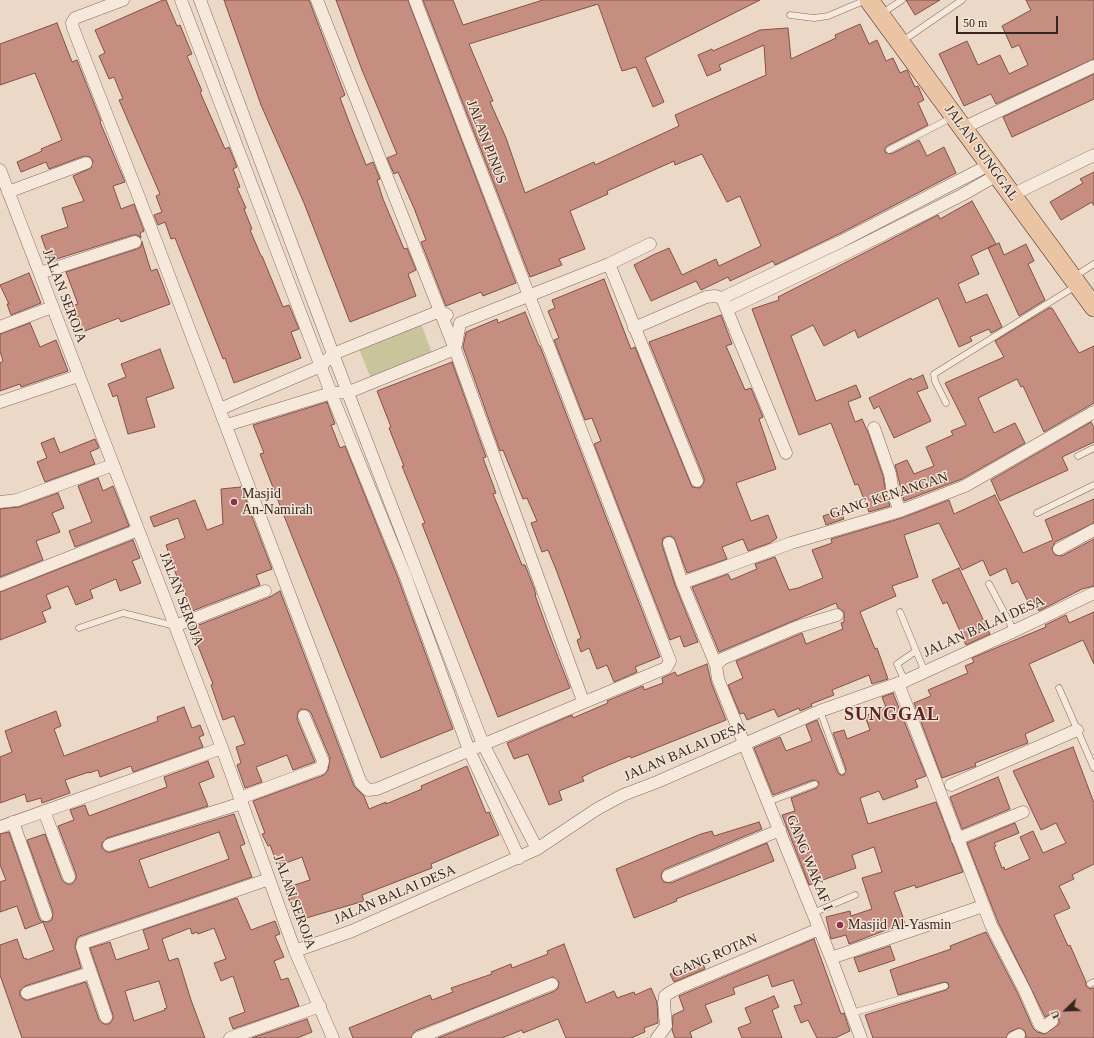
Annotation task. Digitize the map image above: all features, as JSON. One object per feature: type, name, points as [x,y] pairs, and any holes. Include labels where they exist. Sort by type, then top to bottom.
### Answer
[{"type":"main road","name":"JALAN SUNGGAL","points":[[874,7],[1094,307]]},
{"type":"street","points":[[123,0],[75,18],[72,23],[73,28],[227,425],[331,393],[349,392],[455,349]]},
{"type":"street","points":[[181,0],[331,393],[405,575],[469,750],[519,858]]},
{"type":"street","points":[[200,0],[333,354],[349,392],[483,744],[537,849]]},
{"type":"street","points":[[317,0],[455,349],[583,701]]},
{"type":"street","name":"JALAN PINUS","points":[[227,425],[363,787],[368,790],[377,789],[583,701],[666,668],[669,665],[670,658],[528,295],[415,0]]},
{"type":"street","points":[[958,122],[1094,66]]},
{"type":"street","points":[[240,152],[255,147]]},
{"type":"street","points":[[1012,195],[1094,155]]},
{"type":"street","points":[[8,192],[86,164]]},
{"type":"street","name":"JALAN SEROJA","points":[[0,170],[222,748],[295,951],[333,1038]]},
{"type":"street","points":[[634,328],[706,297],[715,296],[722,298],[962,195],[993,170]]},
{"type":"street","points":[[40,274],[135,242]]},
{"type":"street","points":[[460,323],[609,264],[650,244]]},
{"type":"street","points":[[728,309],[845,246]]},
{"type":"street","points":[[609,264],[697,480]]},
{"type":"street","points":[[722,298],[728,309],[786,453]]},
{"type":"street","points":[[0,328],[52,307]]},
{"type":"street","points":[[220,409],[321,366],[333,354],[440,311]]},
{"type":"street","points":[[440,311],[460,323]]},
{"type":"street","points":[[455,349],[460,323]]},
{"type":"street","points":[[0,402],[78,376]]},
{"type":"street","name":"GANG KENANGAN","points":[[682,583],[790,543],[900,511],[965,486],[1094,412]]},
{"type":"street","points":[[874,428],[890,474],[893,493],[900,511]]},
{"type":"street","points":[[0,502],[17,500],[113,465]]},
{"type":"street","points":[[0,585],[138,530]]},
{"type":"street","points":[[1059,549],[1094,530]]},
{"type":"street","name":"GANG WAKAF I","points":[[669,543],[682,583],[716,665],[718,679],[831,958],[861,1038]]},
{"type":"street","points":[[405,575],[417,569]]},
{"type":"street","points":[[175,626],[265,591]]},
{"type":"street","name":"JALAN BALAI DESA","points":[[295,951],[352,931],[519,858],[537,849],[597,809],[623,795],[820,711],[901,682],[924,670],[1014,632],[1094,593]]},
{"type":"street","points":[[716,665],[722,659],[797,626],[837,615]]},
{"type":"street","points":[[901,682],[957,839],[983,906],[1040,1025],[1044,1027],[1052,1021]]},
{"type":"street","points":[[109,845],[241,801],[321,768],[323,761],[304,716]]},
{"type":"street","points":[[951,785],[1077,730]]},
{"type":"street","points":[[0,827],[222,748]]},
{"type":"street","points":[[44,811],[69,877]]},
{"type":"street","points":[[957,839],[1023,812]]},
{"type":"street","points":[[13,822],[46,915]]},
{"type":"street","points":[[668,876],[780,830]]},
{"type":"street","points":[[106,1017],[90,973],[82,947],[83,943],[269,879]]},
{"type":"street","points":[[831,958],[983,906]]},
{"type":"street","name":"GANG ROTAN","points":[[657,1038],[666,1026],[664,1003],[666,996],[678,988],[819,929]]},
{"type":"street","points":[[27,993],[90,973]]},
{"type":"street","points":[[418,1038],[552,984]]},
{"type":"street","points":[[230,1038],[320,1006]]},
{"type":"lane","points":[[790,15],[814,18],[828,16],[866,0]]},
{"type":"lane","points":[[874,7],[902,0]]},
{"type":"lane","points":[[900,42],[962,0]]},
{"type":"lane","points":[[889,150],[958,122]]},
{"type":"lane","points":[[946,403],[935,381],[934,374],[1076,281],[1094,264]]},
{"type":"lane","points":[[1078,456],[1094,448]]},
{"type":"lane","points":[[1037,513],[1094,485]]},
{"type":"lane","points":[[989,584],[1014,632]]},
{"type":"lane","points":[[900,612],[924,670]]},
{"type":"lane","points":[[79,628],[123,613],[175,626]]},
{"type":"lane","points":[[901,682],[897,664],[916,651]]},
{"type":"lane","points":[[1059,688],[1094,768]]},
{"type":"lane","points":[[820,711],[842,771]]},
{"type":"lane","points":[[768,802],[815,784]]},
{"type":"lane","points":[[813,913],[855,895]]},
{"type":"lane","points":[[852,1013],[945,986]]},
{"type":"shaded area","points":[[420,321],[433,356],[371,379],[357,344]]},
{"type":"building","points":[[166,0],[177,26],[180,25],[192,54],[187,56],[202,91],[200,92],[225,149],[229,147],[237,167],[233,169],[240,187],[237,188],[246,208],[244,209],[252,229],[250,230],[283,307],[289,305],[299,329],[291,332],[301,358],[234,383],[175,238],[171,239],[165,222],[158,225],[154,215],[162,212],[156,196],[160,194],[119,100],[123,99],[114,77],[109,79],[99,56],[105,53],[95,30]]},
{"type":"building","points":[[224,0],[309,0],[345,95],[340,98],[366,165],[373,162],[380,179],[377,180],[383,199],[404,249],[407,248],[416,270],[408,274],[416,296],[350,322],[304,203],[261,105]]},
{"type":"building","points":[[336,0],[408,0],[516,283],[483,296],[481,292],[446,306],[421,242],[426,240],[414,208],[398,172],[394,174],[387,158],[397,154],[362,70]]},
{"type":"building","points":[[423,0],[453,0],[463,25],[543,0],[760,0],[645,58],[664,102],[653,107],[636,67],[622,71],[598,4],[469,44],[493,101],[490,102],[506,138],[525,193],[594,162],[595,165],[679,126],[675,115],[766,75],[764,45],[719,65],[721,70],[707,76],[698,55],[712,49],[713,51],[760,30],[788,28],[791,59],[836,38],[835,35],[860,24],[869,44],[877,40],[886,61],[893,58],[900,73],[907,70],[915,87],[918,86],[924,100],[918,103],[928,125],[887,146],[885,152],[891,154],[919,140],[927,156],[944,147],[956,173],[839,234],[775,265],[773,261],[730,281],[728,277],[701,290],[696,281],[651,301],[634,265],[653,255],[669,248],[682,275],[716,259],[719,266],[761,246],[740,196],[727,202],[702,154],[675,165],[674,161],[607,191],[608,194],[570,211],[585,249],[559,259],[562,265],[530,277]]},
{"type":"building","points":[[906,0],[940,0],[915,15]]},
{"type":"building","points":[[1026,0],[1094,0],[1094,59],[996,104],[991,94],[964,106],[939,54],[967,41],[978,65],[1000,55],[1009,74],[1028,65],[1019,45],[1012,48],[1002,26],[1031,10]]},
{"type":"building","points":[[57,23],[72,62],[77,60],[101,121],[100,122],[125,182],[113,186],[121,209],[134,204],[144,231],[140,233],[141,238],[137,235],[133,235],[50,261],[41,236],[68,227],[62,208],[84,201],[73,176],[91,168],[93,161],[90,157],[84,156],[49,169],[46,162],[21,172],[17,162],[62,140],[35,73],[0,85],[0,44]]},
{"type":"building","points":[[1094,74],[1094,99],[1012,137],[1003,117]]},
{"type":"building","points":[[1094,172],[1094,206],[1092,202],[1061,220],[1050,202],[1083,183],[1080,179]]},
{"type":"building","points":[[972,201],[996,244],[971,256],[979,274],[958,284],[966,303],[987,294],[1002,327],[991,333],[989,329],[970,337],[972,341],[959,347],[938,298],[858,338],[855,330],[824,346],[813,325],[791,336],[816,401],[856,385],[861,397],[848,402],[855,422],[862,419],[869,435],[883,476],[890,506],[869,512],[858,484],[855,485],[831,423],[799,435],[752,309],[779,300],[778,297],[938,215],[940,219]]},
{"type":"building","points":[[142,242],[151,271],[157,269],[170,304],[121,322],[119,318],[82,332],[72,306],[78,304],[66,272],[137,249],[141,247]]},
{"type":"building","points":[[999,243],[1004,255],[1026,244],[1034,261],[1028,264],[1045,300],[1019,316],[988,248]]},
{"type":"building","points":[[29,273],[41,303],[11,315],[7,304],[9,304],[0,285]]},
{"type":"building","points":[[604,279],[631,349],[635,347],[692,487],[700,488],[704,482],[704,478],[649,342],[721,315],[732,344],[726,346],[745,390],[751,388],[763,417],[759,419],[776,469],[736,483],[751,521],[768,515],[777,538],[770,543],[748,551],[743,539],[722,547],[727,559],[687,573],[674,538],[670,536],[663,538],[662,545],[675,585],[698,642],[684,647],[680,636],[670,640],[594,444],[601,441],[592,418],[585,420],[554,340],[559,338],[548,311],[555,308],[552,300]]},
{"type":"building","points":[[1049,308],[1052,308],[1079,353],[1094,346],[1094,403],[1044,432],[1023,386],[1021,387],[1017,379],[978,398],[994,433],[1015,423],[1025,443],[962,479],[904,501],[895,465],[907,460],[914,474],[934,466],[926,447],[953,435],[951,431],[966,425],[945,383],[1004,357],[995,341]]},
{"type":"building","points":[[525,312],[540,346],[660,657],[635,667],[637,672],[614,682],[607,665],[597,669],[589,648],[581,652],[577,640],[581,638],[557,572],[548,550],[542,552],[531,523],[537,521],[527,498],[523,499],[503,450],[500,451],[463,347],[466,332],[497,319],[498,323]]},
{"type":"building","points":[[30,323],[40,347],[56,340],[68,371],[21,387],[20,384],[0,391],[0,363],[3,361],[0,351],[0,334]]},
{"type":"building","points":[[160,349],[174,388],[146,398],[155,427],[128,434],[117,395],[113,397],[108,384],[126,377],[121,364]]},
{"type":"building","points":[[452,362],[486,457],[483,458],[496,493],[493,494],[522,565],[525,565],[570,688],[498,717],[422,524],[425,523],[402,466],[404,466],[389,428],[391,427],[377,391]]},
{"type":"building","points":[[923,375],[928,388],[917,392],[931,421],[894,438],[879,406],[874,409],[869,398],[911,378],[912,380]]},
{"type":"building","points":[[327,402],[335,424],[331,425],[340,448],[345,446],[398,578],[453,729],[381,758],[260,454],[264,453],[253,425]]},
{"type":"building","points":[[1091,422],[1094,427],[1094,442],[1062,457],[1068,470],[1000,501],[991,480]]},
{"type":"building","points":[[54,438],[60,453],[95,439],[99,448],[90,452],[95,464],[45,482],[37,462],[47,458],[41,443]]},
{"type":"building","points":[[98,478],[103,491],[113,486],[129,526],[75,547],[69,531],[92,522],[78,486]]},
{"type":"building","points":[[241,487],[247,502],[248,516],[251,514],[272,569],[256,575],[260,585],[192,611],[180,579],[178,580],[166,545],[185,538],[178,518],[154,527],[150,517],[195,500],[207,530],[223,524],[221,489]]},
{"type":"building","points":[[58,493],[64,508],[52,513],[60,532],[36,541],[43,560],[0,577],[0,509],[19,507]]},
{"type":"building","points":[[995,495],[1023,553],[1053,540],[1045,520],[1094,499],[1094,523],[1055,542],[1052,549],[1055,555],[1062,556],[1094,539],[1094,586],[1082,589],[1039,611],[1034,601],[1029,604],[1018,581],[1012,584],[1006,568],[990,576],[983,560],[962,570],[939,523],[904,535],[918,577],[892,586],[896,596],[860,612],[875,649],[877,648],[888,679],[872,684],[869,675],[832,690],[834,695],[811,704],[812,706],[800,711],[799,708],[778,717],[774,709],[747,720],[744,713],[740,714],[728,685],[743,678],[736,661],[802,633],[806,644],[843,629],[841,623],[844,622],[844,612],[838,608],[836,603],[719,652],[692,587],[728,574],[731,580],[757,569],[755,564],[775,557],[789,590],[798,588],[823,578],[812,550],[832,543],[831,539],[902,518],[949,500],[954,514]]},
{"type":"building","points":[[841,510],[844,519],[826,525],[823,516]]},
{"type":"building","points":[[133,540],[140,558],[132,561],[141,583],[120,591],[116,579],[90,590],[93,598],[76,605],[68,586],[46,595],[51,608],[42,612],[46,622],[0,640],[0,592]]},
{"type":"building","points":[[959,568],[990,634],[966,645],[947,602],[943,604],[932,580]]},
{"type":"building","points":[[280,591],[354,786],[364,796],[369,809],[386,802],[386,804],[422,789],[421,786],[467,766],[486,813],[489,812],[499,835],[431,864],[432,868],[362,895],[364,901],[296,921],[285,888],[310,880],[302,857],[278,866],[270,845],[268,846],[262,834],[265,833],[253,801],[324,775],[328,770],[330,758],[311,713],[308,710],[301,709],[298,712],[297,719],[315,762],[293,770],[287,755],[256,767],[262,782],[245,788],[237,765],[241,763],[236,747],[245,744],[234,716],[223,720],[211,685],[213,684],[191,628],[268,598]]},
{"type":"building","points":[[1094,612],[1094,664],[1083,640],[1029,664],[1054,721],[1025,734],[1028,743],[975,763],[976,766],[942,778],[914,703],[931,696],[928,690],[968,673],[965,666],[974,662],[972,658],[1046,627],[1045,625],[1066,615],[1069,623]]},
{"type":"building","points":[[707,664],[711,682],[726,720],[631,758],[630,756],[594,771],[582,777],[584,781],[559,791],[562,800],[549,805],[528,754],[514,759],[507,743],[572,715],[573,718],[608,703],[607,701],[643,686],[644,690],[663,683],[662,678],[675,672],[677,676]]},
{"type":"building","points":[[893,693],[926,776],[915,780],[918,787],[883,800],[879,791],[860,798],[868,824],[936,802],[963,872],[916,888],[915,885],[894,892],[905,923],[849,944],[846,935],[831,939],[826,917],[850,911],[851,916],[872,909],[862,878],[882,872],[874,847],[852,855],[856,868],[809,885],[782,815],[795,811],[791,798],[817,788],[819,782],[813,780],[773,795],[754,748],[780,737],[786,751],[812,741],[806,725],[817,720],[838,773],[844,775],[846,769],[833,733],[844,730],[847,739],[870,730],[865,716],[886,707],[882,697]]},
{"type":"building","points":[[184,707],[192,728],[200,725],[204,735],[199,737],[203,747],[133,772],[131,766],[100,777],[98,770],[65,780],[70,793],[42,803],[41,798],[27,802],[25,794],[0,803],[0,757],[12,752],[5,731],[56,711],[61,726],[54,729],[64,756],[158,721],[157,717]]},
{"type":"building","points":[[1073,747],[1094,803],[1094,864],[1072,875],[1074,879],[1059,886],[1070,908],[1054,915],[1068,946],[1070,945],[1086,982],[1086,986],[1090,989],[1094,988],[1094,1038],[1026,1038],[1025,1031],[1019,1028],[1009,1032],[1006,1038],[873,1038],[865,1015],[946,990],[949,987],[948,983],[944,982],[898,995],[890,970],[951,949],[950,946],[986,932],[1018,994],[1033,1028],[1037,1032],[1045,1034],[1059,1024],[1059,1020],[1055,1014],[1045,1017],[998,922],[967,843],[1015,823],[1019,833],[994,843],[996,846],[994,847],[1002,868],[1004,867],[1005,870],[1030,859],[1020,837],[1033,831],[1043,853],[1066,843],[1056,823],[1041,830],[1013,771]]},
{"type":"building","points":[[208,761],[214,777],[199,783],[208,806],[107,838],[102,843],[102,848],[107,852],[111,852],[234,814],[245,844],[240,846],[252,877],[80,936],[77,938],[75,946],[81,968],[25,986],[20,991],[20,996],[25,1000],[29,1000],[86,982],[99,1020],[104,1024],[109,1024],[113,1019],[113,1015],[90,948],[110,942],[116,960],[149,949],[143,930],[237,898],[251,930],[275,921],[280,934],[275,936],[284,957],[274,961],[281,980],[288,978],[299,1006],[233,1029],[229,1018],[245,1012],[233,976],[221,981],[214,963],[226,959],[214,928],[198,934],[197,932],[192,934],[190,928],[162,939],[169,961],[178,958],[205,1038],[22,1038],[0,975],[0,945],[17,939],[24,959],[26,958],[27,960],[54,950],[43,922],[25,929],[17,906],[0,912],[0,882],[6,880],[0,865],[0,834],[9,832],[39,918],[41,921],[48,922],[52,920],[53,912],[27,840],[45,834],[62,880],[67,884],[72,884],[76,879],[76,874],[58,826],[74,820],[70,810],[85,805],[89,816],[167,787],[164,777]],"holes":[[[219,832],[229,859],[149,888],[139,860]],[[159,981],[167,1008],[134,1021],[125,991]]]},
{"type":"building","points":[[998,777],[1010,809],[962,829],[950,797]]},
{"type":"building","points":[[759,822],[762,829],[665,869],[662,872],[661,878],[664,882],[671,883],[767,843],[774,861],[676,899],[677,901],[634,918],[616,869],[701,834],[712,831],[714,836]]},
{"type":"building","points":[[814,939],[841,1014],[844,1013],[850,1031],[835,1038],[817,1038],[808,1020],[801,1023],[794,1006],[802,1004],[793,980],[772,987],[768,975],[733,988],[735,994],[705,1005],[712,1022],[690,1032],[692,1038],[675,1038],[672,1030],[673,1015],[684,1010],[679,996]]},
{"type":"building","points":[[564,944],[586,1003],[614,991],[617,998],[634,992],[635,995],[651,988],[657,1002],[658,1023],[644,1028],[645,1032],[631,1038],[566,1038],[558,1019],[523,1033],[522,1030],[502,1038],[438,1038],[555,991],[558,988],[559,982],[553,977],[415,1031],[411,1038],[353,1038],[349,1028],[430,995],[432,1000],[453,992],[451,988],[492,974],[491,972],[511,964],[512,968],[548,954],[547,951]]},
{"type":"building","points":[[890,946],[895,960],[859,972],[854,958]]},
{"type":"building","points":[[702,961],[705,969],[674,982],[670,974]]},
{"type":"building","points":[[774,996],[779,1007],[772,1010],[782,1038],[742,1038],[738,1028],[751,1023],[745,1008]]},
{"type":"building","points":[[307,1019],[312,1032],[297,1038],[252,1038]]},
{"type":"place","name":"Masjid An-Namirah","points":[[234,502]]},
{"type":"place","name":"Masjid Al-Yasmin","points":[[840,925]]},
{"type":"district","name":"SUNGGAL","points":[[892,715]]}]
